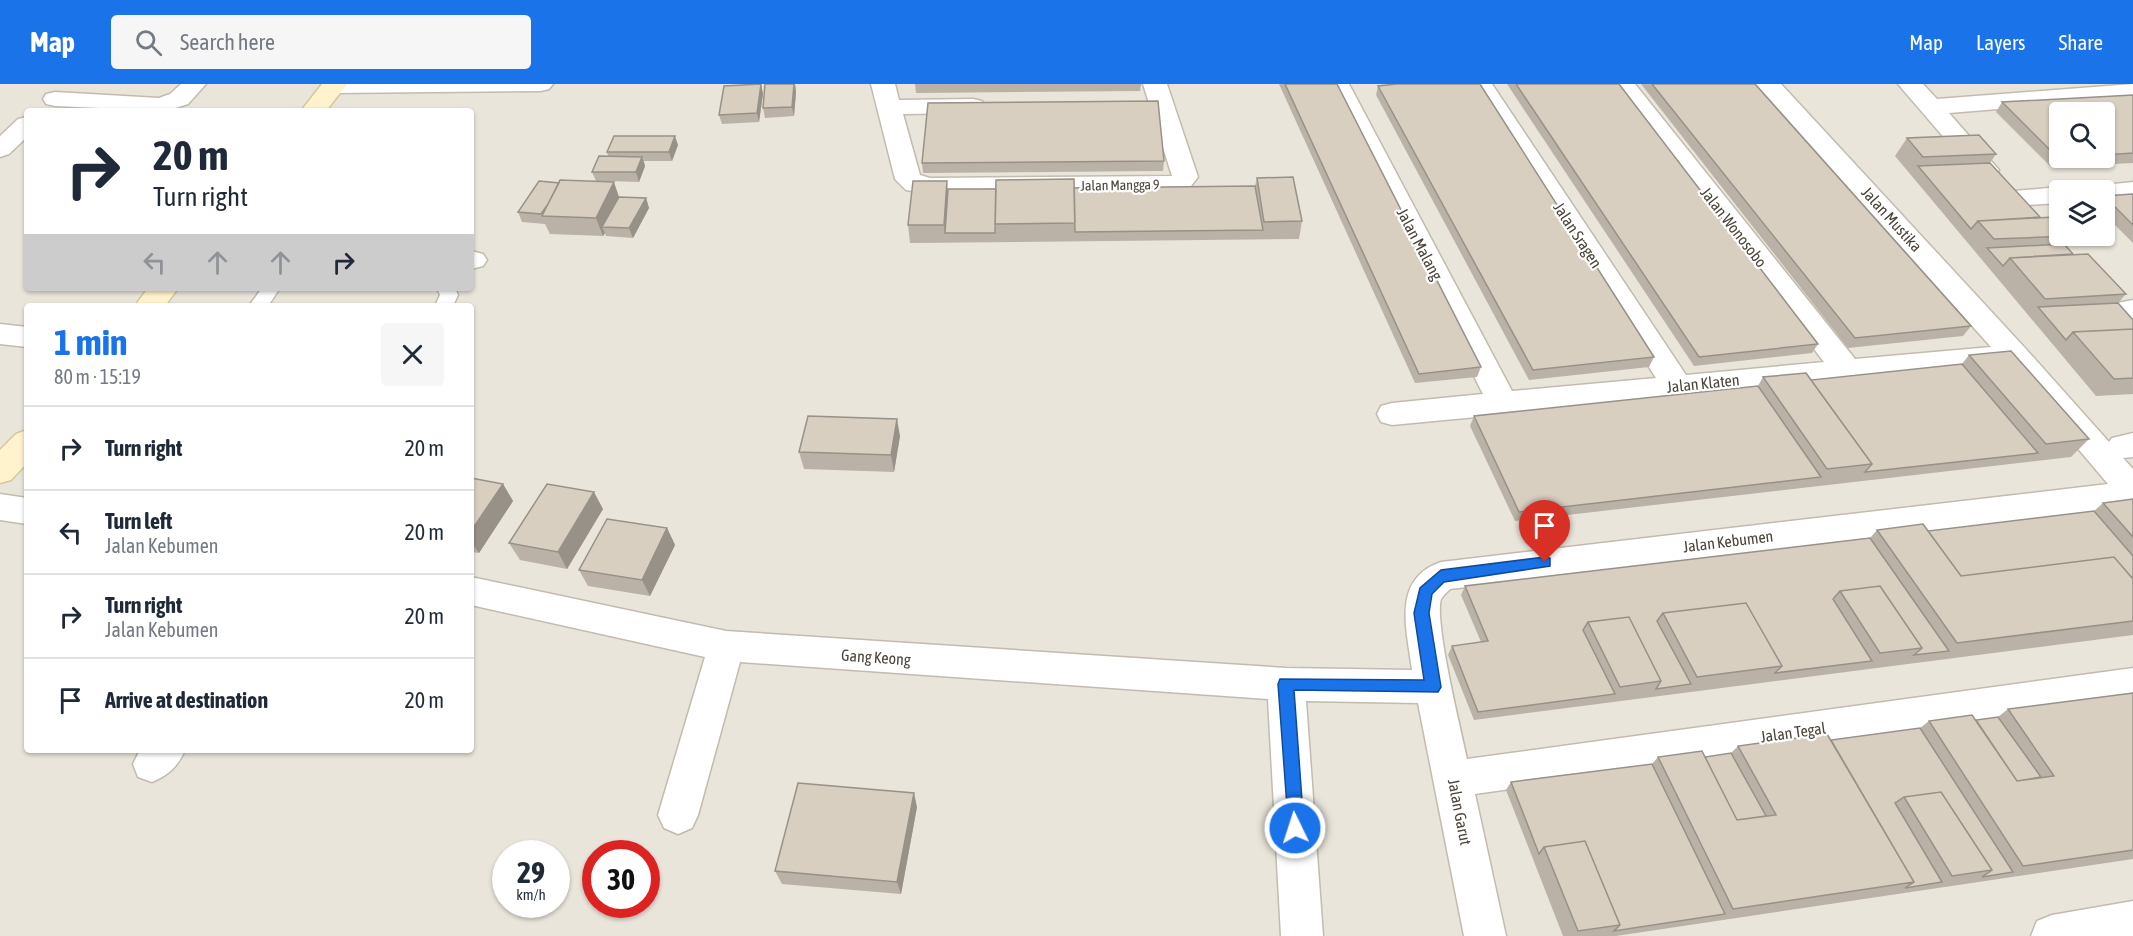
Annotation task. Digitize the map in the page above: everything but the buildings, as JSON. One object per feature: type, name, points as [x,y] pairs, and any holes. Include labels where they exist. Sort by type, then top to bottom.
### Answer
[{"type":"main road","points":[[316,108],[335,85]]},
{"type":"main road","points":[[152,303],[162,291]]},
{"type":"main road","points":[[0,471],[24,445]]},
{"type":"street","points":[[56,98],[161,105],[179,99],[194,84]]},
{"type":"street","points":[[335,85],[541,84]]},
{"type":"street","name":"Jalan Malang","points":[[1336,84],[1503,403]]},
{"type":"street","name":"Jalan Sragen","points":[[1480,84],[1677,386]]},
{"type":"street","name":"Jalan Wonosobo","points":[[1623,84],[1846,369]]},
{"type":"street","name":"Jalan Mustika","points":[[1768,84],[2015,355],[2133,492]]},
{"type":"street","points":[[1910,84],[2035,224]]},
{"type":"street","points":[[1931,107],[2133,90]]},
{"type":"street","points":[[887,95],[997,106]]},
{"type":"street","name":"Jalan Mangga 9","points":[[887,95],[908,179],[915,184],[1145,186],[1179,184],[1185,177],[1151,98]]},
{"type":"street","points":[[0,149],[24,127]]},
{"type":"street","points":[[2115,191],[2133,190]]},
{"type":"street","points":[[2011,198],[2049,196]]},
{"type":"street","points":[[0,334],[24,337]]},
{"type":"street","name":"Jalan Klaten","points":[[1392,414],[1846,369],[2015,355]]},
{"type":"street","name":"Jalan Kebumen","points":[[1421,687],[1422,613],[1425,592],[1441,576],[2133,492]]},
{"type":"street","points":[[0,507],[24,511]]},
{"type":"street","name":"Gang Keong","points":[[474,592],[726,646],[1286,684],[1421,687]]},
{"type":"street","points":[[678,814],[726,646]]},
{"type":"street","points":[[1286,684],[1302,936]]},
{"type":"street","name":"Jalan Tegal","points":[[1453,779],[2133,684]]},
{"type":"street","name":"Jalan Garut","points":[[1421,687],[1453,779],[1485,936]]},
{"type":"street","points":[[2052,936],[2133,922]]},
{"type":"shaded area","points":[[0,84],[2133,84],[2133,936],[0,936]]},
{"type":"route","points":[[1295,828],[1286,684],[1433,687],[1422,613],[1425,592],[1441,576],[1545,562]]}]
